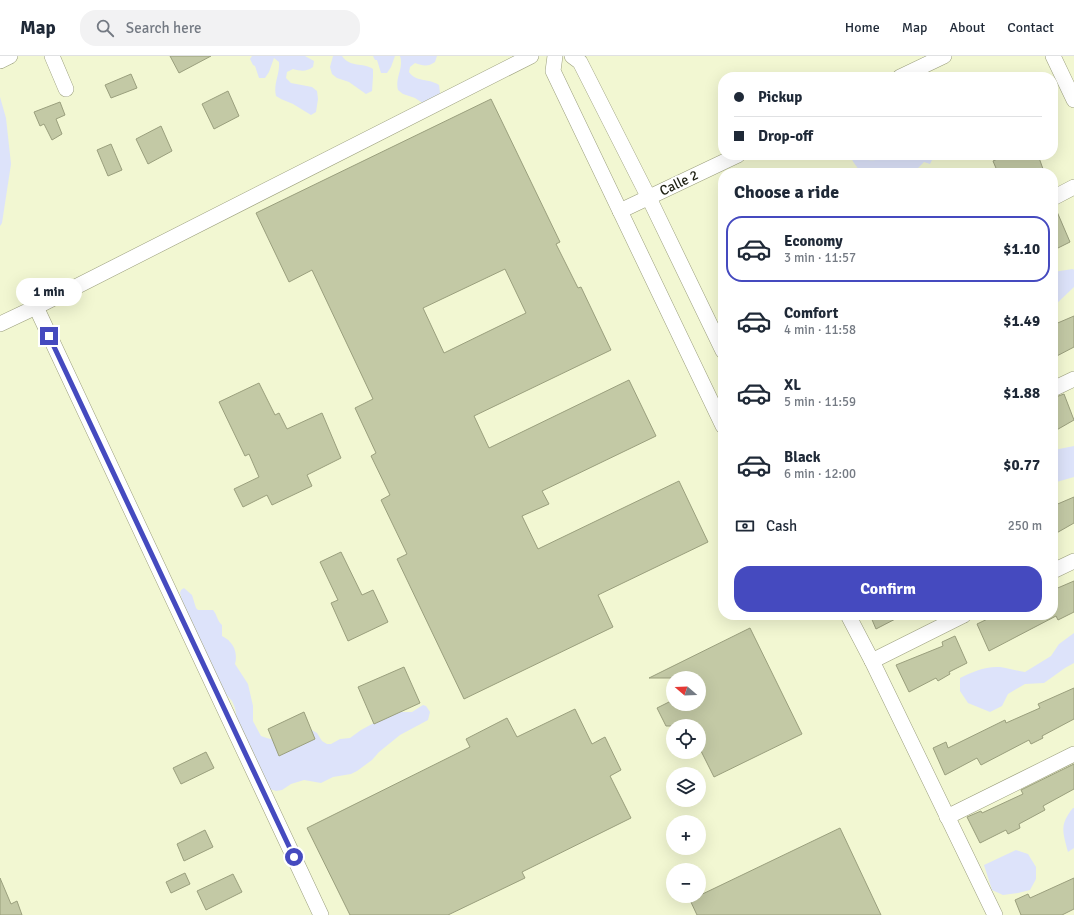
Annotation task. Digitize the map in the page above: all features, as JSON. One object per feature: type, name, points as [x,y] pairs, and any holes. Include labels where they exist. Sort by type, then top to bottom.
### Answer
[{"type":"street","points":[[0,60],[10,56]]},
{"type":"street","points":[[52,56],[66,89]]},
{"type":"street","points":[[0,324],[531,56]]},
{"type":"street","points":[[555,56],[553,71],[718,416]]},
{"type":"street","points":[[910,72],[944,56]]},
{"type":"street","points":[[1053,56],[1074,100]]},
{"type":"street","points":[[581,58],[718,341]]},
{"type":"street","name":"Calle 2","points":[[620,211],[728,160]]},
{"type":"street","points":[[1058,195],[1074,187]]},
{"type":"street","points":[[36,307],[321,915]]},
{"type":"street","points":[[1058,387],[1074,379]]},
{"type":"street","points":[[1058,569],[1074,561]]},
{"type":"street","points":[[851,620],[995,915]]},
{"type":"street","points":[[872,661],[954,620]]},
{"type":"street","points":[[947,817],[1074,754]]},
{"type":"shaded area","points":[[252,56],[305,56],[314,61],[313,67],[310,69],[303,71],[293,69],[287,72],[286,78],[291,83],[312,87],[317,91],[318,99],[316,112],[311,115],[276,96],[275,87],[279,71],[279,62],[274,58],[265,78],[259,78],[255,66],[250,59]]},
{"type":"shaded area","points":[[333,56],[342,56],[345,60],[353,64],[373,69],[372,91],[366,94],[349,82],[337,78],[332,74],[330,67]]},
{"type":"shaded area","points":[[373,56],[395,56],[387,73],[381,73],[377,60],[375,60]]},
{"type":"shaded area","points":[[400,56],[437,56],[435,62],[430,65],[415,63],[410,67],[409,72],[416,78],[439,85],[440,93],[438,107],[433,110],[415,98],[403,94],[398,90],[397,85],[401,65]]},
{"type":"shaded area","points":[[0,97],[6,118],[11,164],[2,223],[0,226]]},
{"type":"shaded area","points":[[852,160],[932,160],[930,164],[924,162],[918,168],[858,168]]},
{"type":"shaded area","points":[[1074,270],[1074,287],[1058,302],[1058,271]]},
{"type":"shaded area","points":[[1074,446],[1074,477],[1058,482],[1058,449]]},
{"type":"shaded area","points":[[184,588],[192,595],[198,610],[213,610],[222,625],[222,636],[234,647],[236,656],[235,664],[248,684],[253,706],[253,721],[261,736],[280,739],[292,737],[310,729],[317,733],[322,741],[327,744],[331,744],[340,739],[350,738],[361,730],[385,717],[398,712],[412,712],[423,705],[426,706],[430,712],[428,720],[400,735],[379,752],[372,760],[351,774],[333,777],[321,783],[304,780],[291,784],[282,790],[276,791],[270,789],[237,721],[235,708],[232,701],[220,688],[191,620],[184,609],[180,593]]},
{"type":"shaded area","points":[[1074,633],[1074,663],[1044,683],[1025,684],[1008,694],[1002,706],[990,712],[968,703],[960,691],[960,678],[989,667],[1000,667],[1025,672],[1051,656],[1059,644]]},
{"type":"shaded area","points":[[1073,808],[1074,848],[1068,852],[1063,829],[1066,819]]},
{"type":"shaded area","points":[[1016,850],[1028,854],[1036,867],[1036,879],[1030,890],[1003,895],[992,890],[984,865]]},
{"type":"building","points":[[170,56],[211,56],[179,73]]},
{"type":"building","points":[[131,74],[137,88],[111,98],[105,85]]},
{"type":"building","points":[[228,91],[239,116],[214,129],[202,104]]},
{"type":"building","points":[[491,99],[560,242],[556,244],[578,288],[581,287],[611,350],[474,416],[489,448],[629,380],[656,436],[542,491],[549,504],[522,516],[538,549],[679,481],[708,542],[598,595],[613,627],[464,699],[397,559],[407,554],[381,500],[390,495],[371,456],[376,453],[355,408],[373,399],[312,270],[289,282],[256,213]],"holes":[[[505,269],[526,313],[444,353],[423,308]]]},
{"type":"building","points":[[60,102],[65,115],[56,119],[62,134],[52,140],[44,124],[40,126],[34,112]]},
{"type":"building","points":[[161,126],[172,151],[148,164],[136,139]]},
{"type":"building","points":[[111,144],[122,170],[108,176],[97,150]]},
{"type":"building","points":[[1040,160],[1043,168],[996,168],[993,161]]},
{"type":"building","points":[[1058,214],[1070,242],[1058,248]]},
{"type":"building","points":[[1074,316],[1074,347],[1058,355],[1058,323]]},
{"type":"building","points":[[259,383],[275,415],[279,413],[287,429],[322,413],[341,458],[307,475],[312,486],[272,505],[267,495],[243,507],[234,489],[259,477],[249,454],[245,456],[219,402]]},
{"type":"building","points":[[1064,394],[1074,420],[1058,429],[1058,396]]},
{"type":"building","points":[[1074,497],[1074,523],[1058,532],[1058,504]]},
{"type":"building","points":[[341,552],[362,595],[373,590],[388,622],[348,641],[331,603],[338,600],[320,562]]},
{"type":"building","points":[[1074,581],[1074,612],[1058,620],[1058,588]]},
{"type":"building","points":[[872,620],[893,620],[876,629]]},
{"type":"building","points":[[985,620],[1048,620],[989,651],[977,624]]},
{"type":"building","points":[[750,628],[802,734],[714,777],[705,759],[706,719],[666,719],[666,726],[657,708],[666,704],[666,711],[706,711],[706,671],[666,671],[666,678],[649,678]]},
{"type":"building","points":[[955,636],[967,663],[949,672],[950,674],[938,681],[936,678],[909,692],[896,665],[943,646],[942,642]]},
{"type":"building","points":[[404,667],[420,703],[374,724],[358,687]]},
{"type":"building","points":[[1074,688],[1074,719],[1042,736],[1043,738],[1031,744],[1029,740],[981,765],[977,758],[945,775],[933,748],[946,742],[948,748],[1005,720],[1006,723],[1040,708],[1038,704]]},
{"type":"building","points":[[575,709],[592,744],[605,737],[621,770],[610,776],[631,818],[522,872],[525,878],[448,915],[350,915],[307,828],[470,747],[466,739],[507,718],[517,737]]},
{"type":"building","points":[[304,712],[315,739],[279,756],[268,729]]},
{"type":"building","points":[[206,752],[214,768],[181,784],[173,768]]},
{"type":"building","points":[[1074,764],[1074,789],[1043,806],[1045,810],[1019,824],[1020,828],[1008,834],[1006,830],[980,843],[967,817],[981,811],[982,813],[1023,794],[1021,790]]},
{"type":"building","points":[[840,828],[881,915],[697,915],[691,903],[706,903],[706,892]]},
{"type":"building","points":[[205,830],[213,847],[184,861],[177,844]]},
{"type":"building","points":[[185,873],[190,884],[171,893],[166,882]]},
{"type":"building","points":[[233,874],[242,892],[206,910],[197,891]]},
{"type":"building","points":[[0,878],[11,904],[17,901],[22,915],[0,915]]},
{"type":"building","points":[[1074,878],[1074,909],[1062,915],[1021,915],[1015,900],[1028,894],[1030,898]]},
{"type":"route","points":[[49,336],[294,857]]}]
